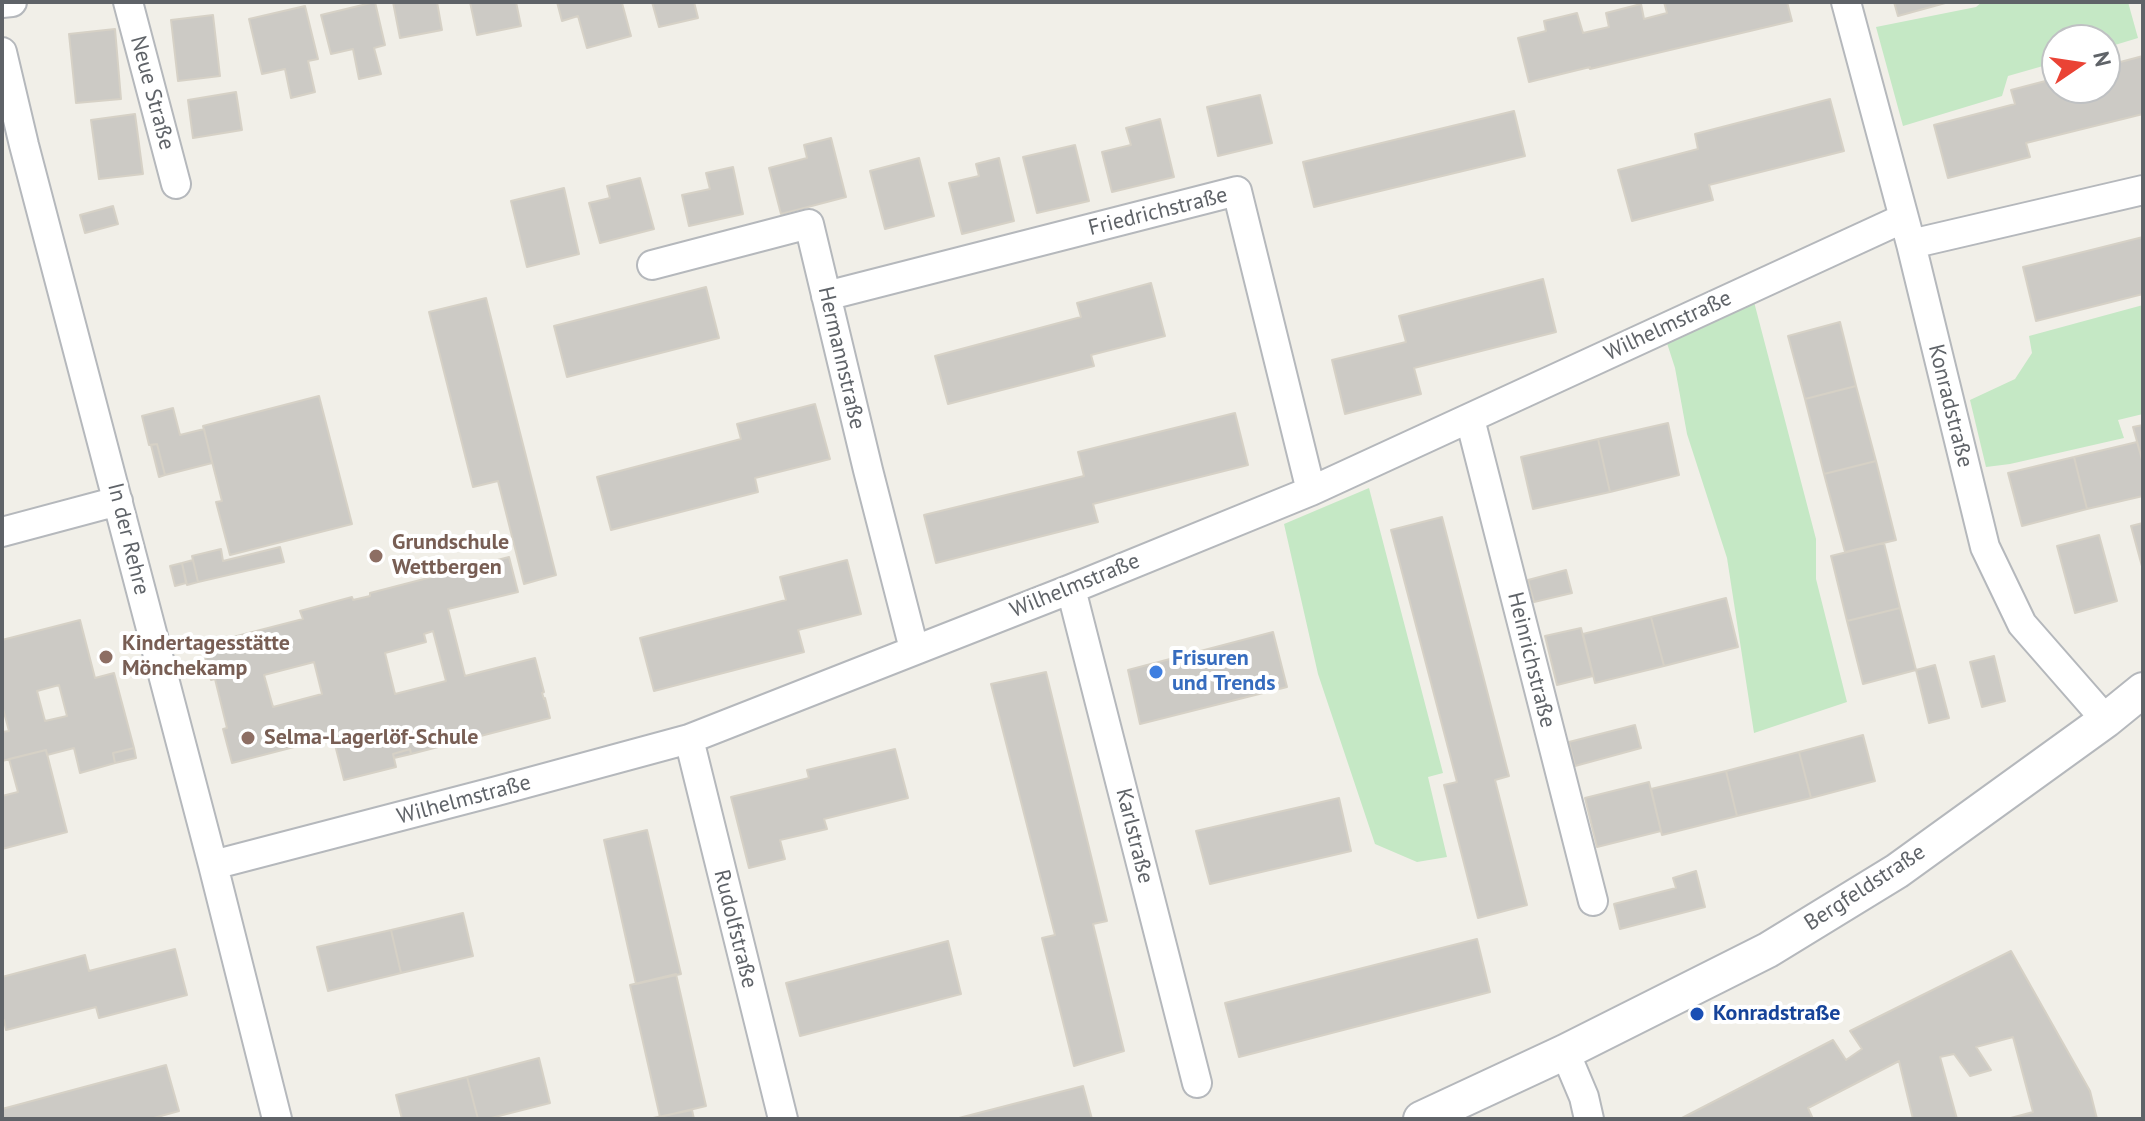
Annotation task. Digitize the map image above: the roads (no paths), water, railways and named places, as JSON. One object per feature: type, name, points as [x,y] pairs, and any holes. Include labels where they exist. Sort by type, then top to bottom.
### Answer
[{"type":"street","points":[[2,3],[12,2]]},
{"type":"street","name":"Neue Straße","points":[[128,2],[176,184]]},
{"type":"street","name":"Konradstraße","points":[[1846,2],[1908,231],[1985,547],[2022,624],[2106,720]]},
{"type":"street","name":"In der Rehre","points":[[2,52],[277,1119]]},
{"type":"street","points":[[1908,231],[2143,190]]},
{"type":"street","name":"Friedrichstraße","points":[[826,296],[1237,191],[1311,491]]},
{"type":"street","name":"Hermannstraße","points":[[652,265],[809,224],[914,649]]},
{"type":"street","name":"Wilhelmstraße","points":[[213,865],[689,739],[1311,491],[1470,419],[1908,231]]},
{"type":"street","name":"Heinrichstraße","points":[[1470,419],[1593,901]]},
{"type":"street","points":[[2,532],[118,501]]},
{"type":"street","name":"Karlstraße","points":[[1071,589],[1197,1083]]},
{"type":"street","name":"Bergfeldstraße","points":[[1421,1119],[1565,1052],[1781,942],[1897,871],[2143,690]]},
{"type":"street","name":"Rudolfstraße","points":[[689,739],[783,1119]]},
{"type":"street","points":[[1565,1052],[1584,1097],[1589,1119]]},
{"type":"place","name":"Grundschule Wettbergen","points":[[376,556]]},
{"type":"place","name":"Kindertagesstätte Mönchekamp","points":[[106,657]]},
{"type":"place","name":"Frisuren und Trends","points":[[1156,672]]},
{"type":"place","name":"Selma-Lagerlöf-Schule","points":[[248,738]]},
{"type":"place","name":"Konradstraße","points":[[1697,1014]]}]
